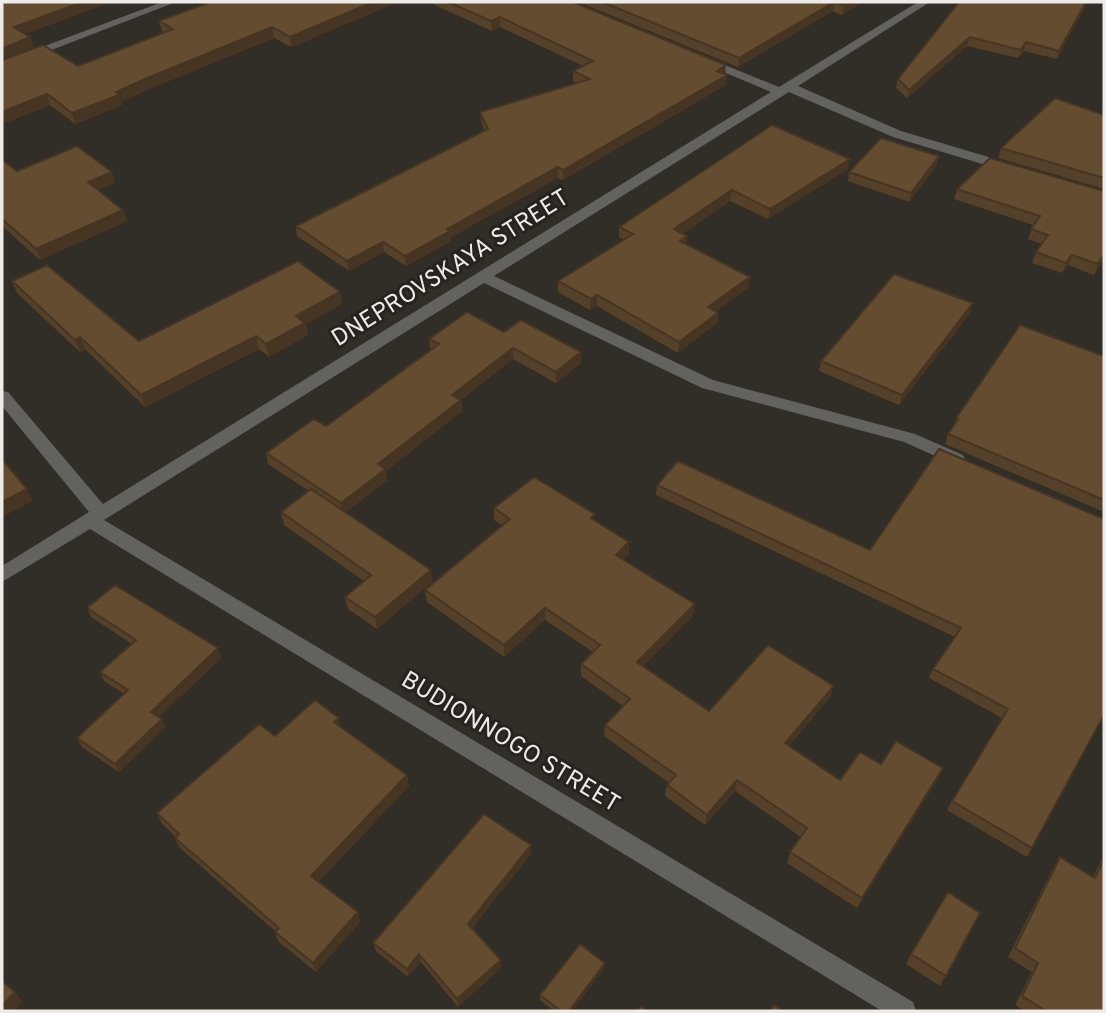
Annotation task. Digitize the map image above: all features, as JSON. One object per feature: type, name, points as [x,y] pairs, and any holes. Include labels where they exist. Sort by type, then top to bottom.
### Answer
[{"type":"street","points":[[2,66],[171,2]]},
{"type":"street","name":"DNEPROVSKAYA STREET","points":[[2,575],[925,2]]},
{"type":"street","points":[[691,55],[897,134],[1027,173]]},
{"type":"street","points":[[482,276],[708,384],[909,438],[970,464]]},
{"type":"street","name":"BUDIONNOGO STREET","points":[[2,396],[94,516],[904,1011]]},
{"type":"building","points":[[2,2],[83,2],[14,27],[30,37],[2,49]]},
{"type":"building","points":[[210,2],[373,2],[290,37],[272,27],[145,79],[116,92],[119,95],[72,113],[47,94],[2,112],[2,60],[43,45],[78,66],[173,29],[159,21]]},
{"type":"building","points":[[448,2],[573,2],[726,65],[717,71],[727,75],[563,170],[558,167],[447,229],[450,231],[405,256],[383,242],[347,261],[296,226],[488,129],[480,112],[590,79],[573,71],[593,61],[500,17],[491,21]]},
{"type":"building","points":[[602,2],[834,2],[739,58]]},
{"type":"building","points":[[959,2],[1086,2],[1059,51],[1026,42],[1021,50],[970,37],[909,90],[898,79]]},
{"type":"building","points":[[1055,98],[1104,115],[1104,178],[1001,148]]},
{"type":"building","points":[[772,125],[850,159],[770,209],[732,190],[674,229],[687,236],[680,241],[750,277],[708,307],[718,313],[679,342],[597,295],[591,299],[558,281],[633,234],[619,227]]},
{"type":"building","points":[[881,138],[939,156],[911,193],[849,172]]},
{"type":"building","points":[[77,146],[112,172],[88,182],[123,210],[36,249],[2,219],[2,160],[17,171]]},
{"type":"building","points":[[990,158],[1104,191],[1104,255],[1098,264],[1072,255],[1066,263],[1036,252],[1048,235],[1031,229],[1040,216],[957,189]]},
{"type":"building","points":[[298,261],[340,292],[296,316],[305,323],[266,344],[256,336],[141,395],[80,337],[75,340],[12,281],[47,265],[139,341]]},
{"type":"building","points":[[894,274],[973,303],[902,395],[821,361]]},
{"type":"building","points":[[467,312],[504,332],[521,320],[581,352],[556,372],[513,348],[452,395],[461,400],[378,464],[386,469],[341,503],[266,453],[314,419],[326,426],[439,344],[429,339]]},
{"type":"building","points":[[1020,325],[1104,356],[1104,500],[948,434],[958,419],[956,418]]},
{"type":"building","points":[[939,449],[1104,519],[1104,715],[1032,848],[952,801],[1008,709],[933,669],[961,628],[657,485],[678,461],[870,550]]},
{"type":"building","points":[[2,459],[27,489],[2,502]]},
{"type":"building","points":[[534,477],[595,514],[591,518],[629,542],[616,555],[695,604],[637,662],[709,711],[768,645],[834,686],[785,743],[840,780],[860,752],[881,764],[896,741],[943,768],[862,898],[790,852],[807,828],[737,780],[707,815],[667,785],[676,775],[605,725],[630,699],[581,664],[600,645],[545,608],[504,645],[425,590],[510,519],[494,508]]},
{"type":"building","points":[[311,489],[431,570],[375,617],[345,597],[371,575],[281,512]]},
{"type":"building","points":[[115,585],[218,648],[151,712],[162,719],[115,764],[77,738],[128,690],[100,672],[136,640],[87,608]]},
{"type":"building","points":[[315,700],[339,718],[334,722],[407,775],[311,876],[358,912],[313,963],[275,932],[279,928],[175,838],[179,834],[157,813],[259,724],[275,736]]},
{"type":"building","points":[[484,814],[531,845],[468,924],[501,960],[457,999],[419,954],[407,969],[373,943]]},
{"type":"building","points":[[1060,857],[1095,878],[1104,859],[1104,1011],[1046,1011],[1022,996],[1038,963],[1015,948]]},
{"type":"building","points":[[948,892],[980,913],[946,976],[911,954]]},
{"type":"building","points":[[580,944],[605,963],[569,1011],[561,1011],[540,995]]},
{"type":"building","points":[[2,981],[15,992],[2,1006]]},
{"type":"building","points":[[774,1005],[783,1011],[770,1011]]}]
